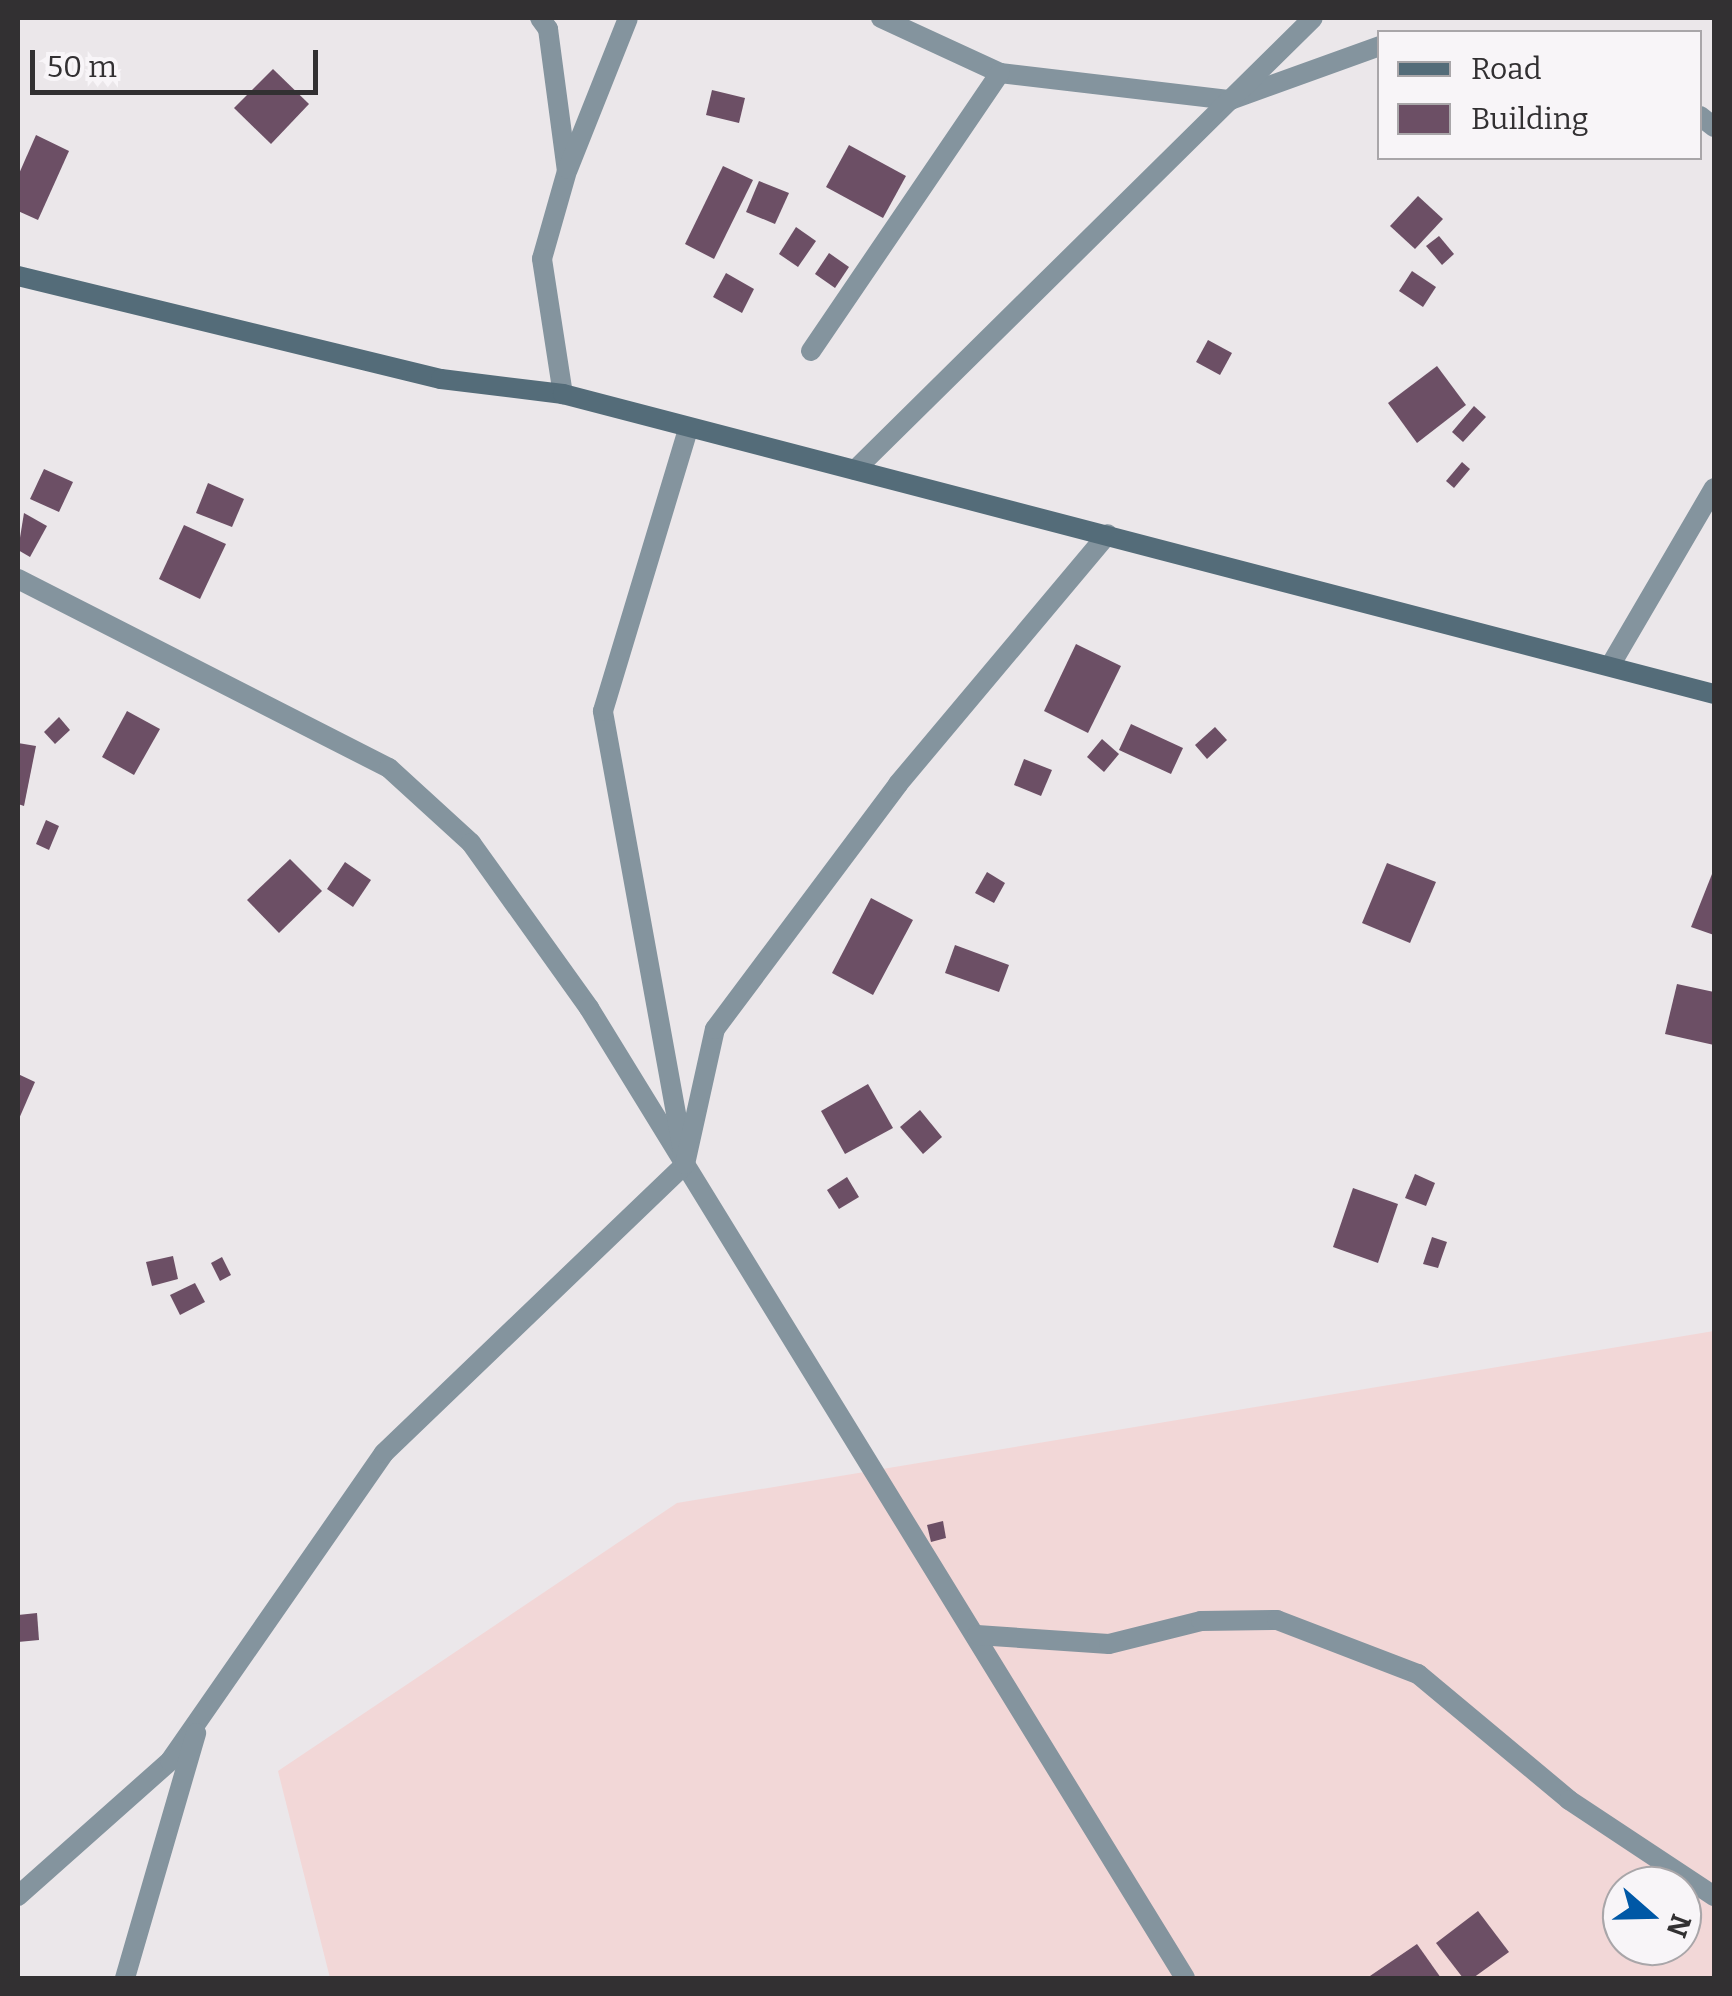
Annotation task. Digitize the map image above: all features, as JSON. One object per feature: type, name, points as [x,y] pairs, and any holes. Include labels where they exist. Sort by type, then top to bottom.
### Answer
[{"type":"main road","points":[[18,276],[440,379],[563,394],[1714,694]]},
{"type":"street","points":[[540,18],[548,29],[568,171]]},
{"type":"street","points":[[563,394],[542,259],[568,171],[628,18]]},
{"type":"street","points":[[881,18],[1000,74],[1230,100],[1377,47]]},
{"type":"street","points":[[855,470],[1313,18]]},
{"type":"street","points":[[811,350],[1000,74]]},
{"type":"street","points":[[685,1164],[603,711],[688,429]]},
{"type":"street","points":[[1610,666],[1714,488]]},
{"type":"street","points":[[18,1896],[170,1761],[384,1453],[685,1164],[715,1030],[898,784],[1108,534]]},
{"type":"street","points":[[18,579],[389,768],[472,843],[589,1008],[1185,1978]]},
{"type":"street","points":[[976,1636],[1109,1644],[1201,1621],[1278,1620],[1418,1674],[1569,1800],[1714,1896]]},
{"type":"street","points":[[124,1978],[201,1716]]},
{"type":"shaded area","points":[[1714,1331],[1714,1978],[330,1978],[278,1771],[677,1503]]},
{"type":"building","points":[[273,69],[309,104],[271,144],[234,108]]},
{"type":"building","points":[[712,90],[745,98],[739,123],[706,115]]},
{"type":"building","points":[[36,135],[69,151],[38,220],[18,211],[18,176]]},
{"type":"building","points":[[849,145],[906,176],[883,218],[826,187]]},
{"type":"building","points":[[723,166],[753,180],[714,259],[685,244]]},
{"type":"building","points":[[759,181],[789,193],[775,224],[746,212]]},
{"type":"building","points":[[1418,196],[1443,219],[1415,249],[1390,226]]},
{"type":"building","points":[[796,227],[816,241],[798,267],[779,254]]},
{"type":"building","points":[[1439,236],[1454,254],[1442,265],[1426,246]]},
{"type":"building","points":[[829,253],[849,267],[835,288],[815,274]]},
{"type":"building","points":[[1412,271],[1436,287],[1423,307],[1399,291]]},
{"type":"building","points":[[726,273],[754,289],[742,313],[713,297]]},
{"type":"building","points":[[1208,340],[1232,353],[1220,375],[1196,362]]},
{"type":"building","points":[[1437,366],[1466,405],[1417,443],[1388,403]]},
{"type":"building","points":[[1474,406],[1486,417],[1463,442],[1452,432]]},
{"type":"building","points":[[1462,462],[1470,469],[1454,488],[1446,481]]},
{"type":"building","points":[[44,469],[73,482],[59,512],[30,499]]},
{"type":"building","points":[[208,483],[244,499],[232,527],[196,513]]},
{"type":"building","points":[[24,513],[47,526],[30,557],[18,550]]},
{"type":"building","points":[[184,525],[226,544],[200,599],[159,579]]},
{"type":"building","points":[[1076,644],[1121,666],[1088,733],[1044,711]]},
{"type":"building","points":[[127,711],[160,729],[134,775],[102,757]]},
{"type":"building","points":[[59,717],[70,730],[55,744],[44,732]]},
{"type":"building","points":[[1131,724],[1183,748],[1171,774],[1119,750]]},
{"type":"building","points":[[1215,727],[1227,740],[1207,759],[1195,745]]},
{"type":"building","points":[[1102,739],[1119,754],[1104,772],[1087,757]]},
{"type":"building","points":[[18,743],[36,746],[24,806],[18,804]]},
{"type":"building","points":[[1024,759],[1052,770],[1041,796],[1014,785]]},
{"type":"building","points":[[46,820],[59,826],[49,850],[36,844]]},
{"type":"building","points":[[290,859],[322,891],[279,933],[247,900]]},
{"type":"building","points":[[345,862],[371,880],[353,907],[327,889]]},
{"type":"building","points":[[1387,863],[1436,882],[1410,943],[1362,923]]},
{"type":"building","points":[[1714,869],[1714,935],[1691,927]]},
{"type":"building","points":[[987,872],[1005,883],[994,903],[975,893]]},
{"type":"building","points":[[871,898],[913,920],[873,995],[832,973]]},
{"type":"building","points":[[955,945],[1009,965],[999,992],[945,973]]},
{"type":"building","points":[[1677,984],[1714,992],[1714,1045],[1665,1034]]},
{"type":"building","points":[[18,1074],[35,1082],[18,1121]]},
{"type":"building","points":[[868,1084],[893,1128],[845,1154],[821,1111]]},
{"type":"building","points":[[920,1110],[942,1137],[923,1154],[900,1127]]},
{"type":"building","points":[[1415,1174],[1435,1183],[1426,1206],[1405,1198]]},
{"type":"building","points":[[847,1177],[859,1197],[839,1209],[827,1190]]},
{"type":"building","points":[[1353,1188],[1398,1204],[1378,1263],[1333,1247]]},
{"type":"building","points":[[1432,1237],[1447,1242],[1438,1268],[1423,1264]]},
{"type":"building","points":[[173,1256],[178,1279],[152,1286],[146,1262]]},
{"type":"building","points":[[222,1257],[231,1275],[220,1281],[211,1263]]},
{"type":"building","points":[[195,1283],[205,1302],[180,1315],[170,1295]]},
{"type":"building","points":[[943,1521],[946,1538],[931,1542],[927,1525]]},
{"type":"building","points":[[37,1613],[39,1640],[18,1642],[18,1615]]},
{"type":"building","points":[[1478,1911],[1509,1952],[1473,1978],[1463,1978],[1436,1943]]},
{"type":"building","points":[[1417,1944],[1441,1978],[1367,1978]]}]
